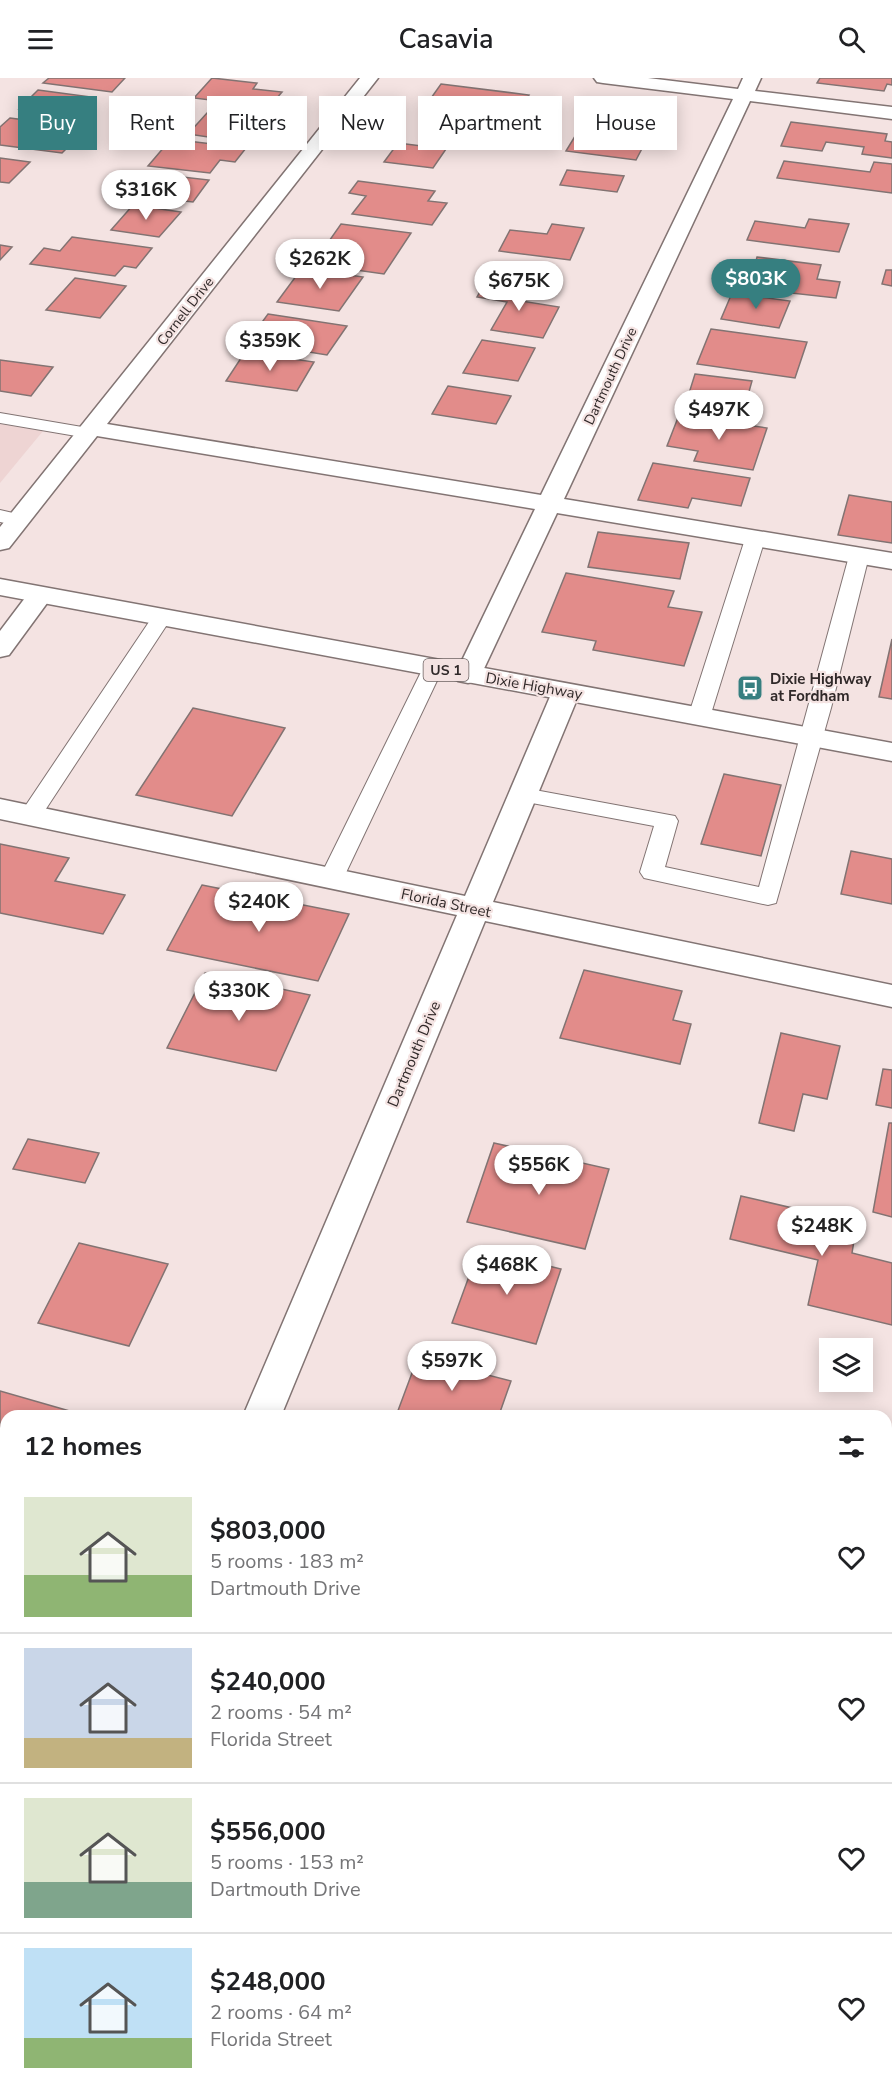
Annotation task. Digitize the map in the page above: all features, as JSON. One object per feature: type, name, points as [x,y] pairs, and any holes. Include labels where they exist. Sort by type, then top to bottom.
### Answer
[{"type":"street","name":"Cornell Drive","points":[[0,543],[10,518],[90,431],[369,78]]},
{"type":"street","points":[[603,78],[748,87],[892,113]]},
{"type":"street","name":"Dartmouth Drive","points":[[468,675],[748,87]]},
{"type":"street","points":[[90,431],[892,561]]},
{"type":"street","name":"Dixie Highway","points":[[0,587],[892,752]]},
{"type":"street","points":[[0,649],[40,595]]},
{"type":"street","name":"Dartmouth Drive","points":[[265,1410],[566,692]]},
{"type":"street","name":"Florida Street","points":[[0,809],[892,996]]},
{"type":"lane","points":[[0,418],[90,431]]},
{"type":"lane","points":[[699,717],[755,539]]},
{"type":"lane","points":[[524,795],[667,821],[652,872],[768,897],[859,556]]},
{"type":"lane","points":[[30,816],[162,618]]},
{"type":"lane","points":[[331,879],[433,668]]},
{"type":"shaded area","points":[[0,424],[43,431],[0,483]]},
{"type":"building","points":[[49,78],[125,78],[112,92],[43,83]]},
{"type":"building","points":[[212,78],[257,83],[253,89],[282,92],[279,96],[207,96],[207,100],[195,97]]},
{"type":"building","points":[[820,78],[892,78],[892,85],[887,84],[884,91],[817,83]]},
{"type":"building","points":[[441,84],[529,95],[528,96],[433,96]]},
{"type":"building","points":[[38,90],[83,96],[32,96]]},
{"type":"building","points":[[207,113],[207,137],[195,135],[195,126]]},
{"type":"building","points":[[10,118],[18,119],[18,147],[0,145],[0,127]]},
{"type":"building","points":[[791,122],[887,134],[885,141],[892,142],[892,158],[862,154],[864,147],[826,142],[822,151],[781,146]]},
{"type":"building","points":[[574,138],[574,150],[641,150],[636,160],[566,151]]},
{"type":"building","points":[[195,142],[207,143],[207,150],[244,150],[235,162],[220,160],[210,173],[148,166],[162,150],[195,150]]},
{"type":"building","points":[[406,144],[418,146],[418,150],[445,150],[433,168],[384,162],[393,150],[406,150]]},
{"type":"building","points":[[39,150],[65,150],[62,153]]},
{"type":"building","points":[[0,158],[30,162],[9,183],[0,182]]},
{"type":"building","points":[[784,161],[870,172],[874,162],[892,164],[892,193],[777,178]]},
{"type":"building","points":[[567,170],[624,176],[617,192],[560,185]]},
{"type":"building","points":[[165,175],[209,180],[193,202],[148,197]]},
{"type":"building","points":[[358,181],[435,191],[428,201],[447,203],[432,225],[352,214],[366,196],[349,193]]},
{"type":"building","points":[[133,205],[181,212],[159,237],[111,230]]},
{"type":"building","points":[[809,219],[849,224],[839,252],[747,240],[755,221],[805,228]]},
{"type":"building","points":[[341,224],[411,233],[384,274],[313,264]]},
{"type":"building","points":[[552,224],[584,228],[570,260],[499,251],[510,230],[547,234]]},
{"type":"building","points":[[72,237],[152,248],[136,268],[124,266],[115,276],[30,264],[44,248],[60,251]]},
{"type":"building","points":[[0,245],[12,247],[0,260]]},
{"type":"building","points":[[757,257],[821,265],[817,279],[840,282],[836,298],[727,286],[734,267],[754,269]]},
{"type":"building","points":[[302,268],[363,277],[339,311],[277,302]]},
{"type":"building","points":[[886,270],[892,270],[892,286],[882,284]]},
{"type":"building","points":[[75,278],[126,286],[100,318],[46,310]]},
{"type":"building","points":[[485,283],[528,289],[521,301],[559,307],[543,338],[491,330],[507,302],[477,297]]},
{"type":"building","points":[[732,293],[790,301],[779,328],[721,319]]},
{"type":"building","points":[[268,314],[347,326],[327,355],[284,348],[289,342],[252,336]]},
{"type":"building","points":[[711,329],[807,342],[795,378],[697,364]]},
{"type":"building","points":[[482,340],[535,348],[518,381],[463,373]]},
{"type":"building","points":[[245,352],[314,362],[297,391],[226,381]]},
{"type":"building","points":[[0,360],[53,367],[31,396],[0,391]]},
{"type":"building","points":[[695,374],[752,381],[743,413],[685,406]]},
{"type":"building","points":[[448,386],[511,396],[496,424],[432,414]]},
{"type":"building","points":[[679,415],[767,428],[753,470],[694,461],[698,451],[667,446]]},
{"type":"building","points":[[653,463],[750,478],[741,506],[692,498],[688,508],[638,500]]},
{"type":"building","points":[[849,495],[892,502],[892,543],[838,535]]},
{"type":"building","points":[[598,532],[689,543],[680,579],[588,567]]},
{"type":"building","points":[[566,573],[674,591],[668,607],[702,612],[684,666],[593,650],[596,641],[542,632]]},
{"type":"building","points":[[892,639],[892,699],[879,697]]},
{"type":"building","points":[[193,708],[285,728],[232,816],[136,795]]},
{"type":"building","points":[[724,774],[781,785],[761,856],[701,844]]},
{"type":"building","points":[[0,844],[69,858],[55,881],[125,895],[103,934],[0,913]]},
{"type":"building","points":[[851,851],[892,859],[892,904],[841,894]]},
{"type":"building","points":[[202,885],[349,914],[318,981],[167,950]]},
{"type":"building","points":[[584,970],[682,991],[673,1020],[691,1024],[680,1064],[560,1038]]},
{"type":"building","points":[[205,973],[310,995],[276,1071],[167,1048]]},
{"type":"building","points":[[781,1033],[840,1046],[827,1099],[803,1094],[794,1131],[759,1123]]},
{"type":"building","points":[[883,1069],[892,1070],[892,1108],[876,1105]]},
{"type":"building","points":[[889,1123],[892,1123],[892,1217],[873,1212]]},
{"type":"building","points":[[28,1139],[99,1153],[85,1183],[13,1169]]},
{"type":"building","points":[[494,1143],[609,1169],[585,1249],[467,1222]]},
{"type":"building","points":[[741,1196],[857,1223],[852,1253],[892,1263],[892,1325],[808,1305],[818,1260],[730,1239]]},
{"type":"building","points":[[79,1243],[168,1264],[129,1346],[38,1323]]},
{"type":"building","points":[[479,1249],[561,1269],[536,1344],[452,1323]]},
{"type":"building","points":[[418,1357],[511,1381],[501,1410],[398,1410]]},
{"type":"building","points":[[0,1391],[66,1410],[0,1410]]},
{"type":"place","name":"Dixie Highway at Fordham","points":[[750,688]]}]
